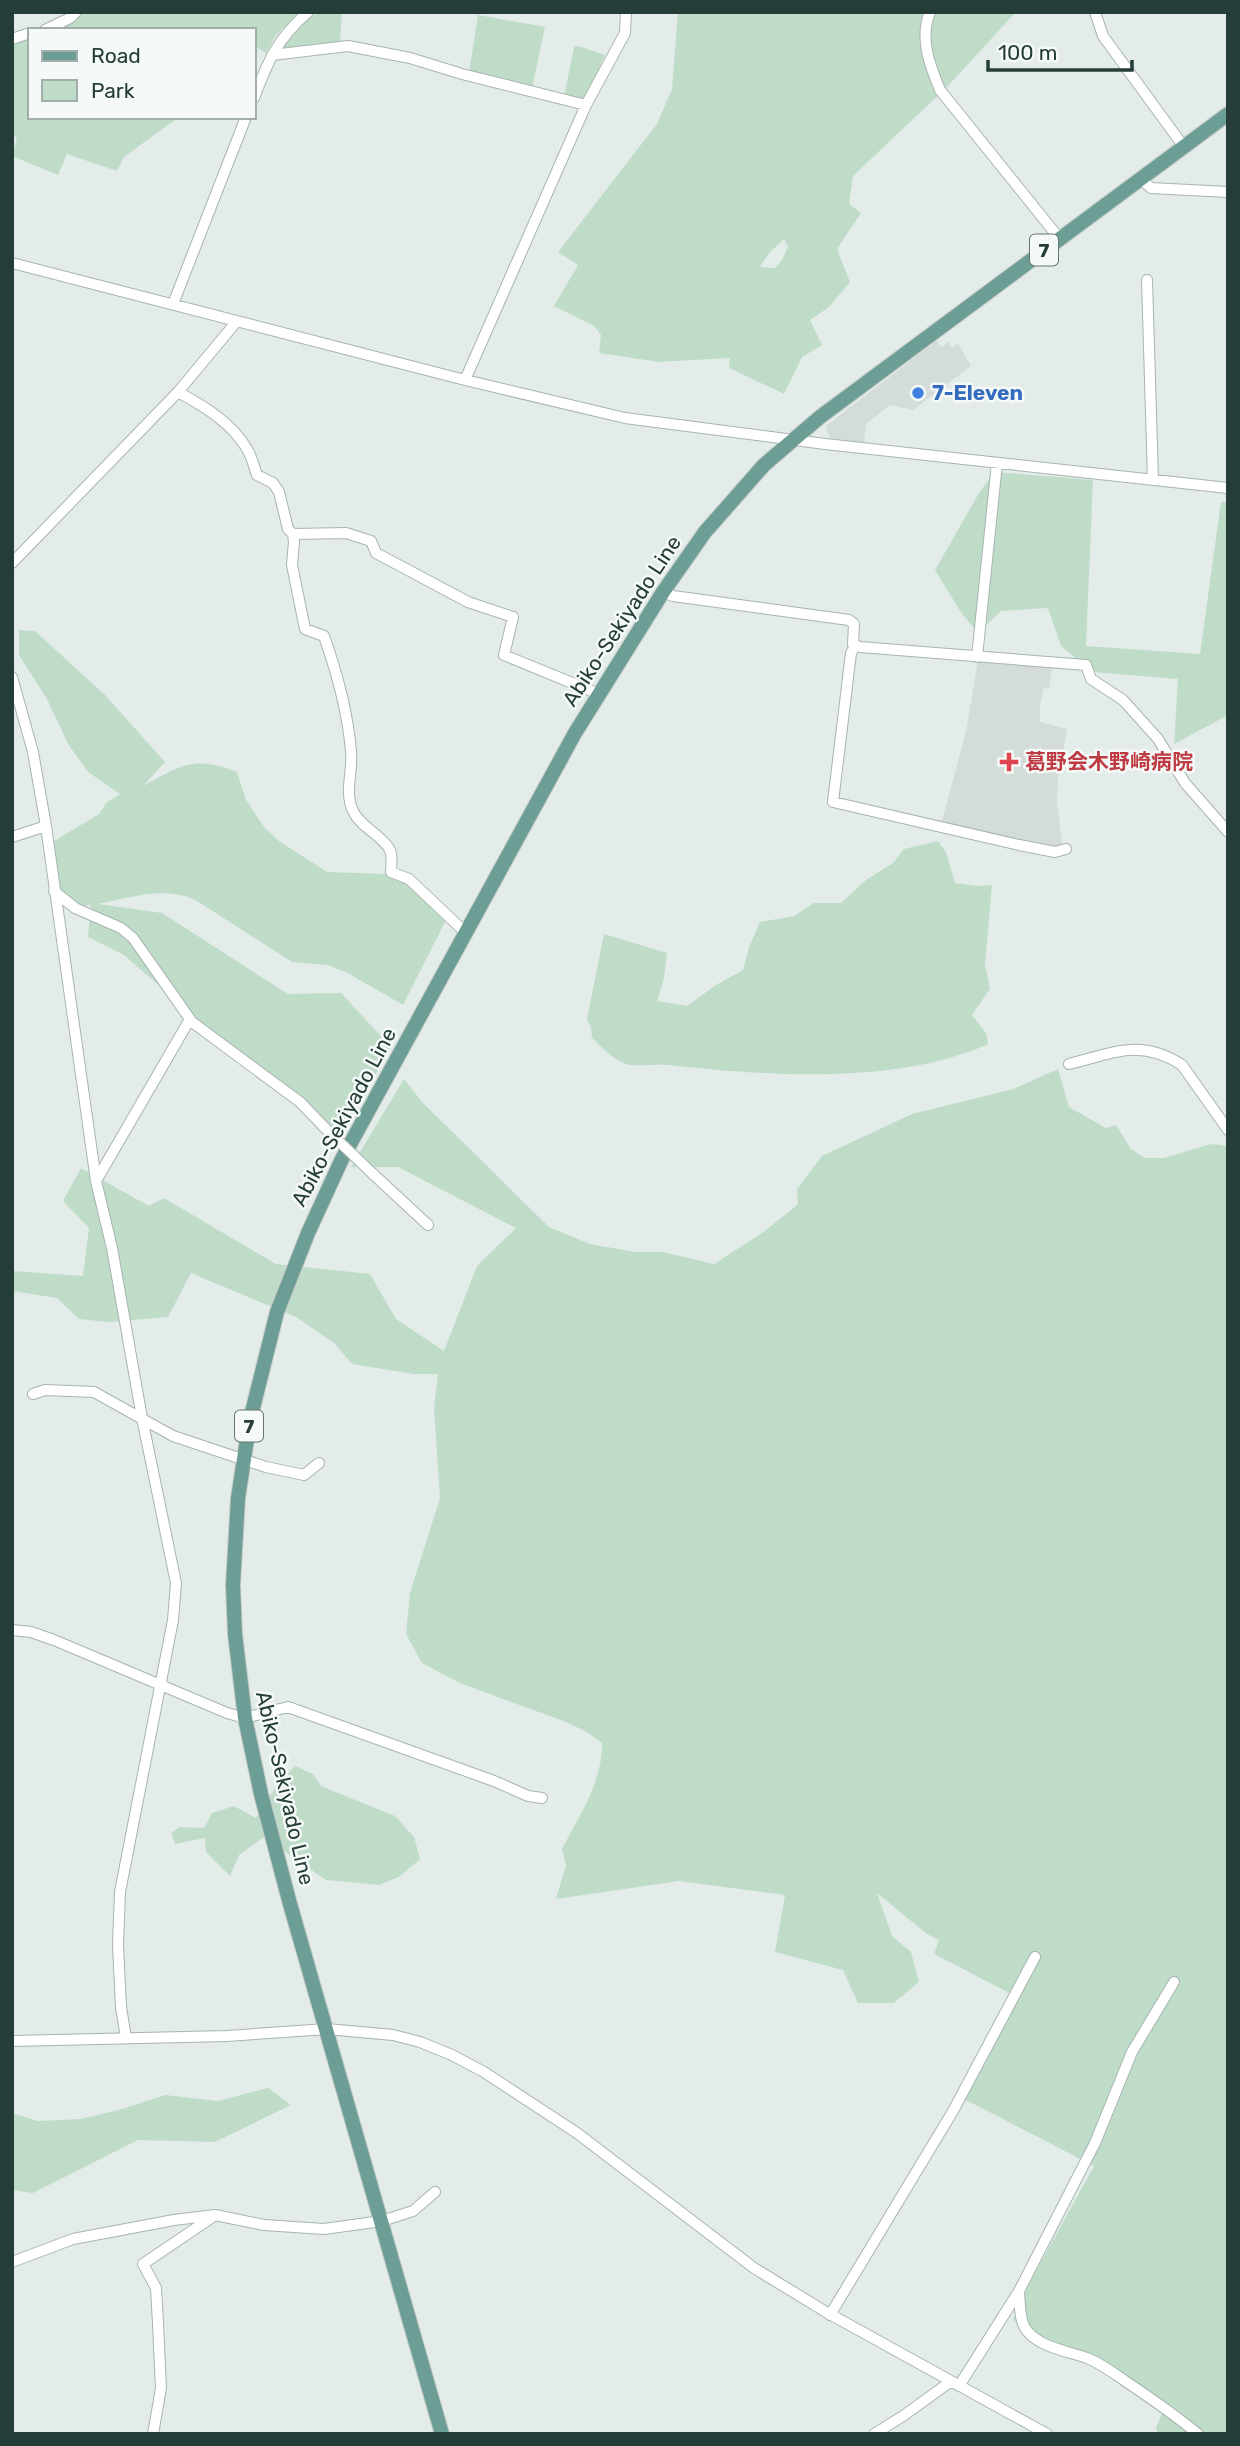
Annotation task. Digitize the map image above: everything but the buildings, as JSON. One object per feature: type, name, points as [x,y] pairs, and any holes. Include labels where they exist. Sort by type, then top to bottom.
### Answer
[{"type":"main road","name":"Abiko-Sekiyado Line","points":[[442,2434],[274,1845],[254,1767],[245,1718],[237,1660],[233,1585],[238,1498],[250,1420],[277,1312],[308,1233],[342,1159],[575,733],[663,592],[722,510],[764,465],[793,440],[920,342],[1228,114]]},
{"type":"street","points":[[49,28],[76,12]]},
{"type":"street","points":[[256,94],[272,55],[284,35],[308,12]]},
{"type":"street","points":[[465,380],[586,105],[625,33],[626,12]]},
{"type":"street","points":[[930,12],[926,23],[926,48],[940,90],[1059,239]]},
{"type":"street","points":[[1095,12],[1103,36],[1184,147]]},
{"type":"street","points":[[272,55],[348,46],[410,58],[586,105]]},
{"type":"street","points":[[173,304],[245,119]]},
{"type":"street","points":[[1142,180],[1151,188],[1228,192]]},
{"type":"street","points":[[12,263],[465,380],[625,418],[793,440],[1228,488]]},
{"type":"street","points":[[1147,280],[1153,480]]},
{"type":"street","points":[[12,563],[178,392],[237,321]]},
{"type":"street","points":[[178,392],[212,412],[236,434],[248,450],[257,475],[273,483],[279,492],[288,529],[295,542],[292,565],[305,629],[324,636],[339,678],[352,755],[349,790],[353,811],[369,831],[388,848],[391,854],[391,872],[409,879],[466,933]]},
{"type":"street","points":[[977,657],[997,463]]},
{"type":"street","points":[[293,534],[346,533],[371,541],[376,553],[388,560],[468,602],[513,617],[504,655],[599,694]]},
{"type":"street","points":[[663,592],[673,596],[849,620],[854,624],[855,646]]},
{"type":"street","points":[[855,646],[1086,665],[1091,679],[1123,700],[1158,739],[1185,783],[1228,832]]},
{"type":"street","points":[[855,646],[850,653],[833,802],[1020,845],[1055,852],[1066,849]]},
{"type":"street","points":[[12,677],[33,752],[46,826],[96,1181],[113,1248],[142,1418],[176,1583],[173,1620],[120,1892],[118,1945],[121,2007],[126,2038]]},
{"type":"street","points":[[12,837],[46,826]]},
{"type":"street","points":[[54,891],[75,908],[121,928],[133,938],[190,1019],[246,1064],[300,1102],[428,1225]]},
{"type":"street","points":[[96,1181],[190,1019]]},
{"type":"street","points":[[1069,1064],[1136,1048],[1171,1058],[1182,1065],[1228,1130]]},
{"type":"street","points":[[33,1394],[45,1390],[94,1391],[173,1436],[244,1458],[265,1468],[303,1475],[319,1463]]},
{"type":"street","points":[[12,1630],[31,1632],[54,1640],[227,1713],[245,1718],[288,1707],[528,1796],[542,1798]]},
{"type":"street","points":[[830,2315],[953,2111],[1035,1957]]},
{"type":"street","points":[[874,2434],[954,2384],[1019,2291],[1095,2143],[1132,2052],[1174,1982]]},
{"type":"street","points":[[12,2041],[227,2036],[327,2029],[393,2035],[420,2042],[484,2072],[578,2133],[754,2268],[830,2315],[1047,2434]]},
{"type":"street","points":[[12,2262],[73,2239],[215,2215],[264,2225],[324,2229],[383,2221],[413,2211],[435,2192]]},
{"type":"street","points":[[153,2434],[161,2388],[156,2288],[143,2264],[215,2215]]},
{"type":"street","points":[[1019,2291],[1025,2328],[1035,2338],[1090,2359],[1174,2414],[1198,2434]]},
{"type":"shaded area","points":[[936,341],[942,347],[948,342],[952,347],[958,343],[971,366],[913,410],[890,405],[866,424],[864,443],[830,438],[826,426]]},
{"type":"shaded area","name":"葛野会木野崎病院","points":[[978,661],[1052,667],[1049,689],[1044,688],[1040,705],[1040,722],[1067,729],[1058,779],[1057,801],[1062,844],[1058,847],[941,825],[966,731]]},
{"type":"green space","points":[[81,12],[300,12],[276,35],[266,53],[256,47],[256,28],[56,28]]},
{"type":"green space","points":[[318,12],[342,12],[340,43],[278,53],[305,22]]},
{"type":"green space","points":[[678,12],[1016,12],[947,87],[853,176],[849,204],[861,213],[837,249],[850,282],[829,307],[810,320],[822,345],[802,357],[784,394],[729,368],[730,358],[659,362],[599,353],[601,335],[594,326],[554,306],[578,265],[558,252],[657,124],[672,89]],"holes":[[[784,239],[788,247],[775,268],[760,267],[769,253]]]},
{"type":"green space","points":[[478,15],[545,27],[532,88],[469,73]]},
{"type":"green space","points":[[28,37],[28,119],[176,119],[124,157],[117,171],[67,154],[58,175],[12,156],[17,138],[12,134],[12,46],[18,40]]},
{"type":"green space","points":[[574,47],[605,55],[586,100],[564,97]]},
{"type":"green space","points":[[994,472],[1093,480],[1086,646],[1200,654],[1221,502],[1228,502],[1228,715],[1174,744],[1178,679],[1093,672],[1061,646],[1048,608],[1001,611],[978,633],[962,614],[935,570]]},
{"type":"green space","points":[[19,630],[35,631],[105,695],[165,762],[143,786],[178,768],[199,763],[237,772],[246,800],[264,827],[279,841],[327,872],[401,877],[446,920],[403,1005],[346,972],[327,965],[292,962],[185,896],[148,894],[98,904],[162,913],[288,994],[341,993],[391,1047],[339,1138],[255,1063],[196,1018],[124,955],[88,937],[91,905],[78,907],[58,889],[51,843],[99,814],[107,802],[120,794],[88,772],[68,744],[47,699],[19,655]]},
{"type":"green space","points":[[938,841],[946,852],[955,883],[992,885],[985,964],[990,989],[972,1015],[986,1033],[988,1044],[952,1057],[914,1066],[873,1072],[789,1074],[669,1065],[631,1065],[612,1056],[592,1038],[587,1019],[604,934],[667,953],[664,978],[657,1001],[687,1006],[743,970],[760,922],[794,916],[814,903],[841,903],[866,880],[893,863],[904,849]]},
{"type":"green space","points":[[1058,1069],[1069,1107],[1106,1128],[1116,1125],[1131,1149],[1145,1158],[1164,1158],[1211,1144],[1228,1146],[1228,2434],[1158,2434],[1156,2428],[1166,2403],[1038,2335],[1031,2327],[1013,2320],[1031,2280],[1094,2166],[962,2098],[1017,1997],[934,1954],[939,1940],[927,1934],[877,1893],[892,1936],[911,1952],[919,1982],[894,2003],[858,2003],[843,1970],[775,1952],[785,1895],[679,1881],[556,1899],[566,1865],[562,1849],[594,1785],[599,1771],[602,1743],[566,1722],[460,1683],[422,1663],[406,1634],[410,1593],[440,1498],[434,1408],[438,1374],[414,1374],[352,1364],[334,1343],[296,1317],[191,1273],[168,1317],[109,1322],[79,1319],[57,1298],[12,1291],[12,1271],[83,1276],[89,1228],[63,1201],[81,1168],[149,1206],[164,1198],[276,1264],[370,1274],[396,1319],[444,1351],[477,1266],[516,1228],[398,1167],[351,1167],[404,1079],[423,1103],[549,1227],[590,1244],[635,1252],[663,1252],[714,1264],[762,1233],[795,1207],[798,1203],[797,1189],[822,1156],[912,1114],[1013,1089]]},
{"type":"green space","points":[[295,1766],[313,1774],[321,1786],[395,1816],[414,1837],[420,1859],[399,1877],[379,1885],[326,1880],[264,1837],[239,1855],[230,1876],[206,1852],[205,1838],[175,1844],[171,1833],[180,1827],[204,1828],[212,1813],[234,1806],[256,1818],[276,1786]]},
{"type":"green space","points":[[268,2088],[291,2105],[215,2142],[138,2140],[33,2193],[12,2190],[12,2113],[38,2121],[81,2119],[165,2095],[218,2101]]},
{"type":"place","name":"7-Eleven","points":[[918,393]]},
{"type":"place","name":"葛野会木野崎病院","points":[[1009,762]]}]
